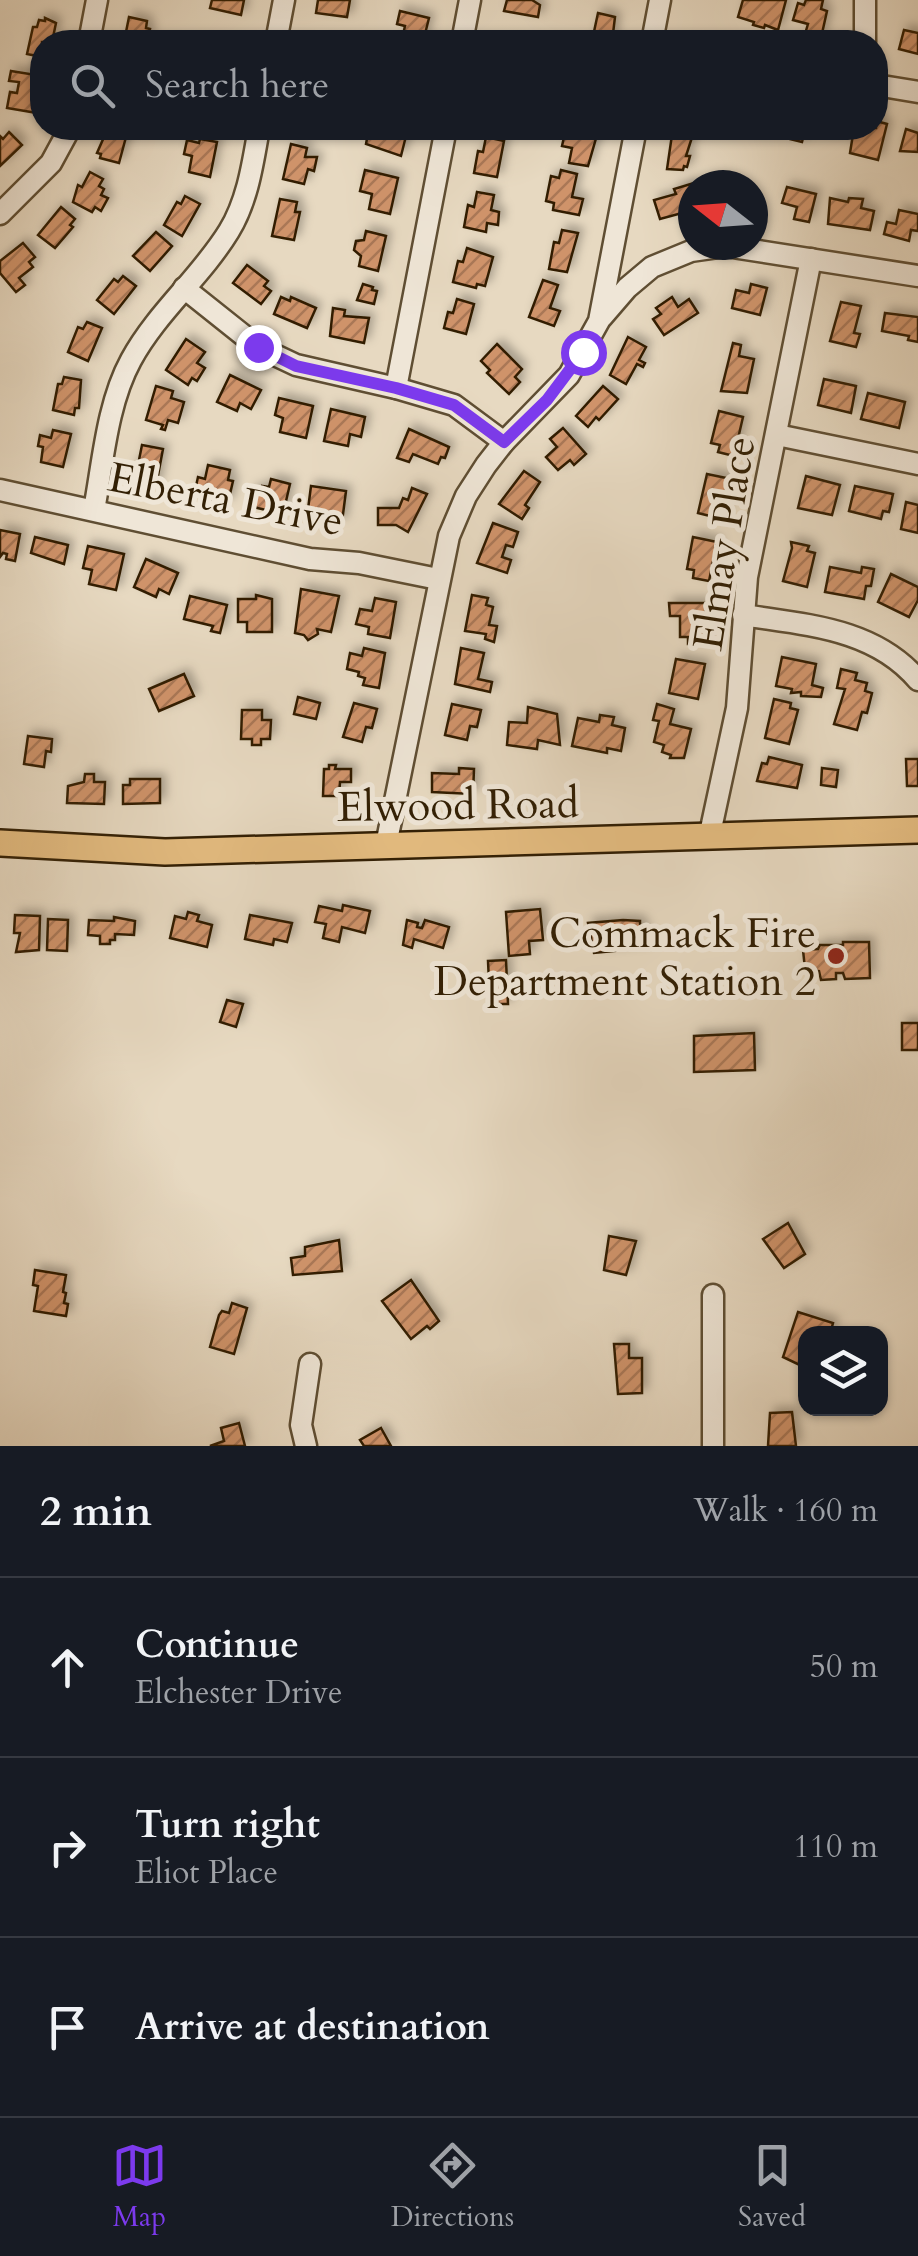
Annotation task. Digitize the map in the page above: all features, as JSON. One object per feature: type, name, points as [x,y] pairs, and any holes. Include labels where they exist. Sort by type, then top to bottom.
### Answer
[{"type":"main road","name":"Elwood Road","points":[[0,844],[166,852],[918,830]]},
{"type":"street","points":[[91,30],[97,0]]},
{"type":"street","points":[[278,30],[284,0]]},
{"type":"street","points":[[464,30],[470,0]]},
{"type":"street","points":[[654,30],[660,0]]},
{"type":"street","points":[[864,0],[865,30]]},
{"type":"street","points":[[888,88],[918,92]]},
{"type":"street","points":[[0,214],[51,164],[64,140]]},
{"type":"street","points":[[94,510],[116,402],[129,362],[230,229],[244,200],[257,140]]},
{"type":"street","points":[[396,388],[444,140]]},
{"type":"street","points":[[599,321],[634,140]]},
{"type":"street","points":[[386,845],[448,536],[466,496],[504,442],[569,375],[599,321],[627,288],[652,266],[692,252],[726,246],[918,276]]},
{"type":"street","name":"Elmay Place","points":[[709,838],[737,708],[747,577],[811,259]]},
{"type":"street","points":[[184,288],[258,347],[296,366],[454,405],[504,442]]},
{"type":"street","points":[[777,435],[918,464]]},
{"type":"street","name":"Elberta Drive","points":[[0,490],[310,560],[359,563],[438,579]]},
{"type":"street","points":[[743,615],[835,630],[875,644],[918,680]]},
{"type":"street","points":[[713,1295],[713,1446]]},
{"type":"street","points":[[306,1446],[301,1425],[302,1398],[310,1364]]},
{"type":"building","points":[[212,0],[244,0],[241,15],[210,8]]},
{"type":"building","points":[[318,0],[350,0],[347,17],[316,13]]},
{"type":"building","points":[[507,0],[532,0],[540,5],[538,17],[504,11]]},
{"type":"building","points":[[743,0],[786,0],[778,30],[738,17]]},
{"type":"building","points":[[806,0],[823,0],[821,9],[827,11],[823,30],[806,30],[808,24],[793,20],[798,3],[804,5]]},
{"type":"building","points":[[400,11],[429,18],[426,30],[404,30],[405,26],[397,24]]},
{"type":"building","points":[[598,13],[615,17],[613,30],[594,30]]},
{"type":"building","points":[[129,17],[147,21],[146,28],[150,29],[150,30],[126,30]]},
{"type":"building","points":[[39,20],[56,23],[55,30],[32,30]]},
{"type":"building","points":[[904,30],[918,33],[918,54],[899,49]]},
{"type":"building","points":[[11,71],[30,74],[30,112],[7,108],[10,92],[17,93],[19,82],[9,81]]},
{"type":"building","points":[[906,129],[918,133],[918,152],[900,151]]},
{"type":"building","points":[[9,132],[22,145],[0,166],[0,136],[3,139]]},
{"type":"building","points":[[103,140],[125,140],[119,163],[100,158],[97,153]]},
{"type":"building","points":[[187,140],[217,142],[210,177],[189,172],[192,156],[184,154]]},
{"type":"building","points":[[367,140],[405,140],[401,156],[366,144]]},
{"type":"building","points":[[485,140],[504,141],[497,177],[474,173],[478,151],[483,152]]},
{"type":"building","points":[[563,140],[596,140],[588,166],[569,163],[572,148],[562,146]]},
{"type":"building","points":[[671,140],[691,140],[686,156],[690,156],[683,170],[667,169]]},
{"type":"building","points":[[852,140],[883,140],[878,160],[850,153]]},
{"type":"building","points":[[291,144],[307,148],[305,157],[317,157],[314,171],[308,169],[304,184],[283,179]]},
{"type":"building","points":[[365,170],[398,178],[390,214],[369,209],[372,194],[360,191]]},
{"type":"building","points":[[561,170],[577,174],[572,197],[583,199],[579,215],[553,210],[554,203],[546,201],[551,176],[559,178]]},
{"type":"building","points":[[90,172],[103,179],[99,186],[104,189],[101,195],[108,198],[101,211],[95,207],[92,212],[73,202],[78,185],[82,187]]},
{"type":"building","points":[[787,187],[816,194],[809,222],[794,219],[797,207],[782,203]]},
{"type":"building","points":[[678,188],[678,214],[660,219],[654,200],[676,194],[674,189]]},
{"type":"building","points":[[477,192],[494,195],[491,210],[499,212],[498,225],[487,223],[486,232],[464,227],[468,205],[474,207]]},
{"type":"building","points":[[185,196],[200,204],[182,236],[164,225]]},
{"type":"building","points":[[830,198],[848,202],[849,198],[863,199],[861,208],[874,211],[870,230],[828,224]]},
{"type":"building","points":[[280,199],[297,202],[295,212],[300,212],[294,240],[272,236]]},
{"type":"building","points":[[61,207],[75,219],[55,248],[38,235]]},
{"type":"building","points":[[899,210],[918,214],[918,231],[911,230],[909,241],[884,234],[887,222],[896,224]]},
{"type":"building","points":[[562,230],[578,233],[567,272],[549,269],[554,242],[559,243]]},
{"type":"building","points":[[366,231],[386,236],[378,271],[359,266],[361,256],[354,250],[356,241],[364,240]]},
{"type":"building","points":[[156,232],[172,246],[150,271],[133,256]]},
{"type":"building","points":[[23,243],[35,257],[29,262],[33,267],[19,278],[25,285],[16,292],[0,273],[0,261]]},
{"type":"building","points":[[467,248],[493,257],[485,286],[477,284],[476,288],[453,282],[458,261],[463,262]]},
{"type":"building","points":[[247,265],[268,281],[264,286],[271,291],[261,304],[233,283]]},
{"type":"building","points":[[123,276],[136,286],[114,314],[97,300],[114,279],[118,282]]},
{"type":"building","points":[[543,280],[558,285],[550,308],[560,311],[554,326],[529,317]]},
{"type":"building","points":[[363,284],[377,291],[374,304],[357,300]]},
{"type":"building","points":[[751,284],[767,288],[760,315],[732,308],[736,290],[749,293]]},
{"type":"building","points":[[281,297],[316,308],[307,328],[274,314]]},
{"type":"building","points":[[672,297],[678,307],[689,299],[698,313],[664,335],[653,319],[661,314],[656,308]]},
{"type":"building","points":[[457,299],[474,304],[466,334],[444,328]]},
{"type":"building","points":[[841,302],[861,306],[854,333],[860,334],[856,347],[830,341]]},
{"type":"building","points":[[333,308],[345,310],[344,316],[369,318],[364,343],[330,336]]},
{"type":"building","points":[[885,313],[918,317],[918,342],[908,340],[909,336],[882,331]]},
{"type":"building","points":[[87,322],[102,328],[88,361],[68,352],[78,327],[83,329]]},
{"type":"building","points":[[628,337],[646,347],[639,360],[645,363],[643,367],[637,364],[626,384],[610,375]]},
{"type":"building","points":[[186,339],[205,352],[197,363],[205,368],[197,381],[192,378],[188,385],[166,370]]},
{"type":"building","points":[[733,343],[741,345],[739,356],[754,359],[747,393],[721,391]]},
{"type":"building","points":[[497,344],[522,369],[515,377],[520,382],[509,394],[487,373],[490,370],[481,361]]},
{"type":"building","points":[[230,375],[261,390],[251,409],[240,403],[237,411],[217,402]]},
{"type":"building","points":[[64,377],[81,380],[79,408],[75,408],[74,415],[53,410],[58,384],[62,384]]},
{"type":"building","points":[[824,379],[856,386],[851,413],[818,405]]},
{"type":"building","points":[[156,386],[173,391],[171,398],[184,402],[178,423],[168,420],[165,430],[161,429],[163,425],[146,420]]},
{"type":"building","points":[[603,386],[618,399],[588,427],[576,416]]},
{"type":"building","points":[[868,393],[905,402],[899,428],[861,419]]},
{"type":"building","points":[[279,398],[313,406],[306,438],[280,432],[283,418],[275,415]]},
{"type":"building","points":[[331,409],[365,417],[361,437],[350,434],[348,446],[324,441]]},
{"type":"building","points":[[719,411],[743,417],[734,456],[718,452],[720,445],[711,443]]},
{"type":"building","points":[[563,428],[586,454],[574,465],[570,460],[558,470],[546,457],[557,447],[550,439]]},
{"type":"building","points":[[409,429],[449,447],[445,458],[441,457],[438,464],[413,454],[409,462],[397,458]]},
{"type":"building","points":[[53,430],[71,434],[63,467],[41,462],[40,435],[51,438]]},
{"type":"building","points":[[142,445],[163,449],[156,486],[134,483],[133,464],[138,465]]},
{"type":"building","points":[[208,465],[230,470],[228,480],[233,481],[228,503],[194,495],[198,477],[205,479]]},
{"type":"building","points":[[524,471],[540,482],[525,505],[529,508],[522,519],[499,504]]},
{"type":"building","points":[[707,474],[731,479],[722,519],[698,513]]},
{"type":"building","points":[[806,476],[840,485],[832,515],[798,508]]},
{"type":"building","points":[[271,479],[290,484],[283,514],[249,506],[253,489],[269,487]]},
{"type":"building","points":[[311,486],[346,491],[342,522],[307,517]]},
{"type":"building","points":[[855,486],[893,494],[889,512],[883,511],[881,519],[849,511]]},
{"type":"building","points":[[412,488],[427,494],[408,532],[396,525],[378,525],[378,508],[399,508],[403,498],[408,500]]},
{"type":"building","points":[[906,502],[918,505],[918,533],[901,529]]},
{"type":"building","points":[[493,523],[518,532],[513,547],[506,545],[502,557],[511,560],[507,573],[477,563]]},
{"type":"building","points":[[0,530],[20,534],[15,561],[6,559],[7,554],[0,557]]},
{"type":"building","points":[[35,537],[68,545],[64,564],[31,553]]},
{"type":"building","points":[[693,537],[717,542],[709,581],[693,578],[694,570],[687,569]]},
{"type":"building","points":[[791,542],[809,546],[807,551],[815,553],[807,587],[783,581]]},
{"type":"building","points":[[88,546],[124,554],[116,590],[89,584],[92,570],[83,568]]},
{"type":"building","points":[[146,559],[178,573],[169,594],[159,589],[156,597],[134,587]]},
{"type":"building","points":[[830,567],[861,573],[862,567],[874,569],[864,599],[825,592]]},
{"type":"building","points":[[891,574],[918,587],[918,600],[909,617],[878,602]]},
{"type":"building","points":[[301,589],[339,596],[331,632],[317,629],[318,634],[308,640],[295,633]]},
{"type":"building","points":[[256,595],[272,599],[272,632],[247,632],[247,622],[238,622],[238,599],[256,599]]},
{"type":"building","points":[[472,595],[488,598],[486,605],[493,607],[489,625],[497,626],[494,642],[485,639],[486,634],[465,631]]},
{"type":"building","points":[[190,596],[227,605],[220,633],[211,631],[213,626],[184,619]]},
{"type":"building","points":[[375,598],[396,602],[390,638],[368,634],[369,627],[356,624],[360,609],[372,611]]},
{"type":"building","points":[[669,603],[705,603],[706,644],[688,644],[688,637],[680,637],[680,616],[670,616]]},
{"type":"building","points":[[364,648],[385,653],[379,688],[363,685],[365,678],[358,676],[359,672],[347,669],[350,653],[362,656]]},
{"type":"building","points":[[461,648],[484,653],[478,679],[492,682],[490,692],[455,684]]},
{"type":"building","points":[[782,657],[816,664],[812,685],[823,688],[821,697],[801,696],[801,692],[791,693],[792,689],[776,686]]},
{"type":"building","points":[[676,659],[705,664],[698,699],[669,693]]},
{"type":"building","points":[[841,669],[857,673],[855,680],[867,683],[865,691],[872,693],[857,730],[834,724],[845,689],[837,688]]},
{"type":"building","points":[[184,674],[194,696],[159,711],[149,689]]},
{"type":"building","points":[[298,697],[320,703],[316,719],[294,714]]},
{"type":"building","points":[[774,699],[791,703],[790,708],[798,710],[789,744],[765,738]]},
{"type":"building","points":[[354,703],[377,709],[372,728],[366,727],[362,742],[343,737]]},
{"type":"building","points":[[452,704],[481,710],[477,727],[470,726],[467,740],[445,735]]},
{"type":"building","points":[[657,704],[674,709],[670,724],[691,729],[684,758],[670,758],[662,752],[664,745],[654,742],[659,721],[653,720]]},
{"type":"building","points":[[528,707],[557,714],[560,745],[538,740],[537,749],[507,745],[509,722],[527,723]]},
{"type":"building","points":[[242,710],[262,710],[262,720],[271,720],[270,739],[252,745],[252,739],[241,739]]},
{"type":"building","points":[[600,715],[614,717],[612,725],[625,728],[621,751],[607,748],[607,753],[572,746],[578,718],[599,722]]},
{"type":"building","points":[[28,736],[52,739],[44,767],[24,764]]},
{"type":"building","points":[[769,757],[802,765],[797,788],[757,781],[762,763],[767,764]]},
{"type":"building","points":[[906,759],[918,759],[918,786],[907,786]]},
{"type":"building","points":[[329,765],[351,769],[351,782],[340,782],[339,796],[323,796],[324,769],[329,769]]},
{"type":"building","points":[[459,768],[474,769],[473,794],[432,792],[432,773],[459,774]]},
{"type":"building","points":[[822,768],[838,770],[836,787],[821,785]]},
{"type":"building","points":[[85,774],[94,774],[94,782],[105,782],[104,804],[67,803],[68,786],[84,782]]},
{"type":"building","points":[[130,779],[160,779],[160,803],[123,804],[123,785],[130,785]]},
{"type":"building","points":[[343,905],[370,911],[365,933],[342,927],[339,942],[323,938],[326,924],[315,922],[319,906],[342,911]]},
{"type":"building","points":[[540,909],[543,940],[529,941],[530,954],[509,956],[506,912]]},
{"type":"building","points":[[188,912],[199,915],[197,921],[212,925],[207,947],[170,938],[175,916],[186,919]]},
{"type":"building","points":[[15,915],[40,916],[39,950],[16,952],[20,933],[14,933]]},
{"type":"building","points":[[250,915],[292,923],[287,942],[274,939],[273,945],[245,939]]},
{"type":"building","points":[[114,917],[135,921],[134,935],[115,934],[110,944],[100,944],[100,936],[88,935],[89,920],[114,921]]},
{"type":"building","points":[[48,919],[68,920],[67,951],[47,950]]},
{"type":"building","points":[[407,920],[422,928],[425,920],[449,927],[443,948],[414,939],[412,948],[403,945]]},
{"type":"building","points":[[640,921],[644,948],[594,953],[588,923]]},
{"type":"building","name":"Commack Fire Department Station 2","points":[[843,942],[869,942],[870,978],[845,979],[843,973],[836,973],[836,979],[821,980],[819,971],[805,969],[803,950]]},
{"type":"building","points":[[506,960],[508,1004],[490,1004],[488,961]]},
{"type":"building","points":[[227,1000],[243,1004],[236,1027],[220,1022]]},
{"type":"building","points":[[902,1023],[918,1023],[918,1050],[902,1050]]},
{"type":"building","points":[[754,1033],[755,1070],[694,1072],[694,1036]]},
{"type":"building","points":[[788,1223],[805,1254],[784,1268],[763,1239]]},
{"type":"building","points":[[609,1236],[636,1241],[626,1275],[604,1270]]},
{"type":"building","points":[[339,1240],[342,1271],[293,1275],[291,1258],[305,1256],[305,1247]]},
{"type":"building","points":[[35,1270],[66,1275],[66,1316],[34,1311],[38,1286],[33,1285]]},
{"type":"building","points":[[411,1280],[439,1321],[411,1339],[382,1301]]},
{"type":"building","points":[[232,1303],[247,1308],[234,1354],[210,1347],[219,1315],[222,1311],[229,1313]]},
{"type":"building","points":[[798,1312],[833,1323],[798,1326],[798,1364],[783,1357]]},
{"type":"building","points":[[614,1344],[629,1344],[629,1358],[642,1358],[642,1393],[618,1394]]},
{"type":"building","points":[[792,1412],[796,1446],[768,1446],[770,1413]]},
{"type":"building","points":[[239,1423],[245,1446],[210,1446],[224,1441],[221,1428]]},
{"type":"building","points":[[381,1428],[391,1446],[364,1446],[360,1440]]},
{"type":"place","name":"Commack Fire Department Station 2","points":[[836,956]]},
{"type":"route","points":[[258,347],[296,366],[454,405],[504,442],[569,375],[583,352]]}]
